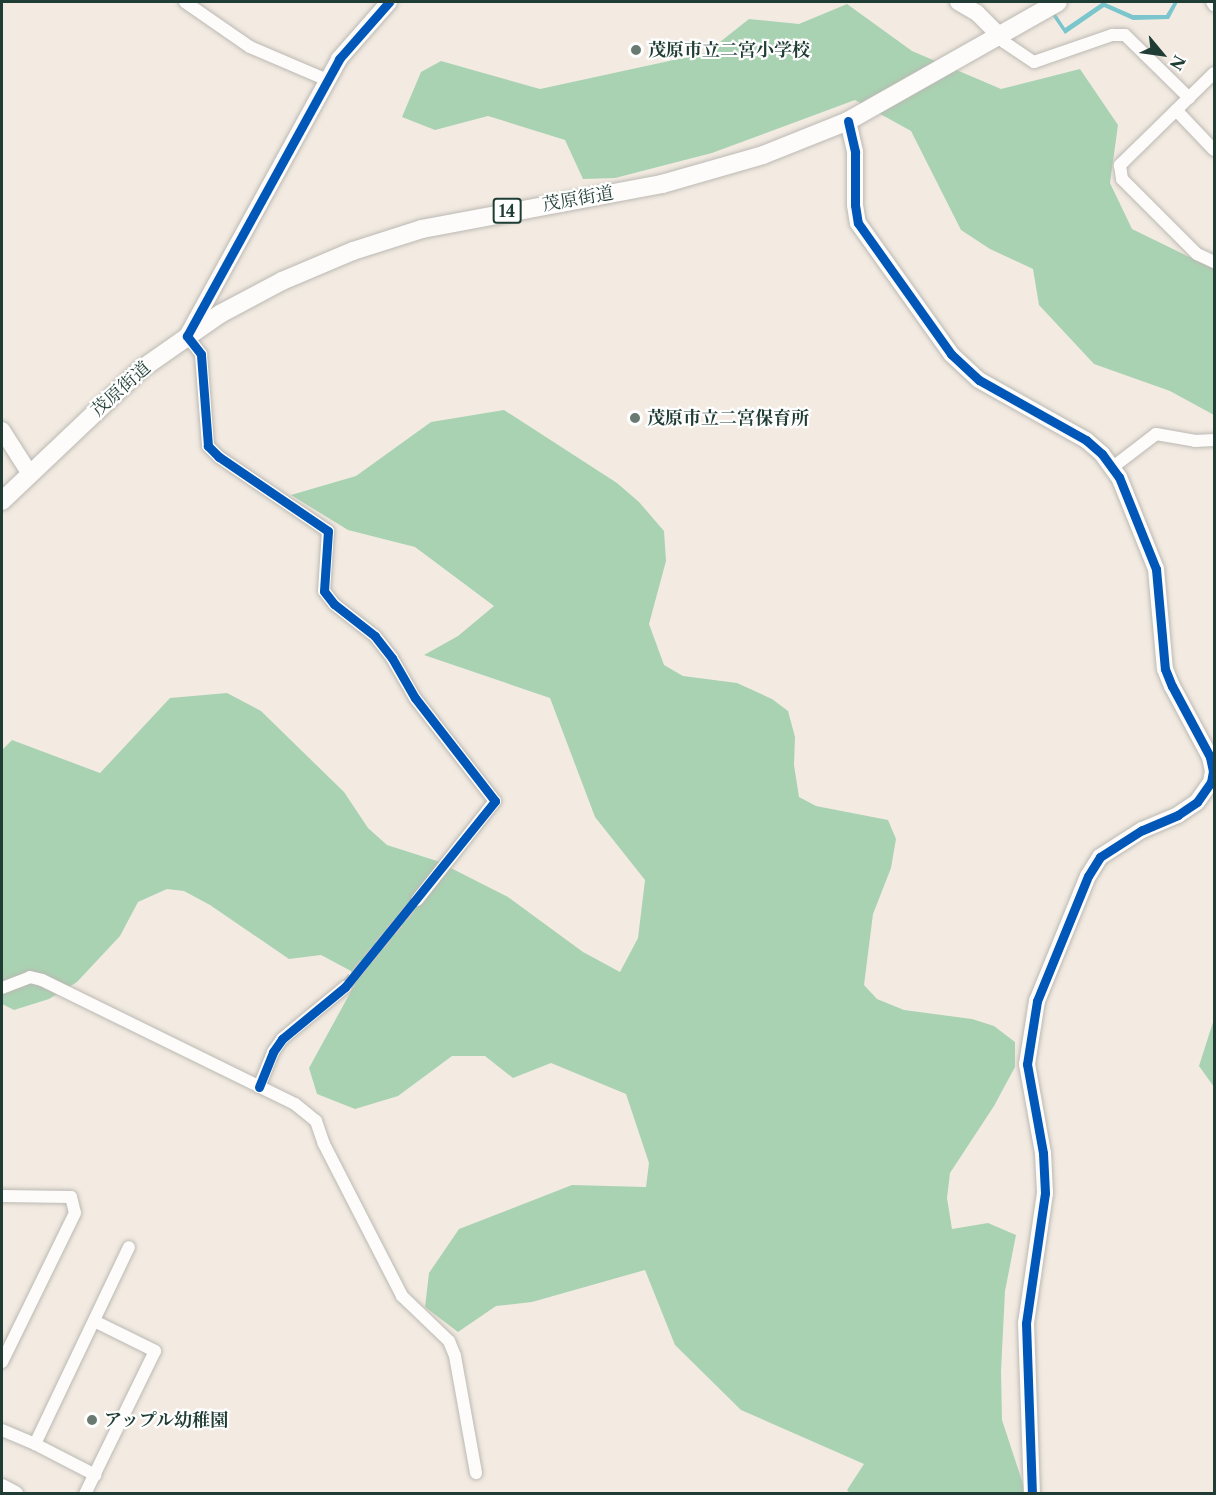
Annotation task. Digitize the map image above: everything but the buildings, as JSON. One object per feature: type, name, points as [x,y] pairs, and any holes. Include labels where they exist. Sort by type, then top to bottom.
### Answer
[{"type":"main road","name":"茂原街道","points":[[2,501],[140,370],[220,314],[282,281],[317,265],[387,240],[457,221],[662,184],[717,170],[782,148],[848,121],[1058,2]]},
{"type":"street","points":[[185,2],[250,47],[327,80]]},
{"type":"street","points":[[389,2],[339,59],[187,336],[201,354],[208,446],[219,457],[327,531],[324,591],[334,604],[375,636],[392,658],[415,698],[495,801],[417,900]]},
{"type":"street","points":[[958,2],[977,13],[1026,59],[1034,62],[1112,35],[1125,35],[1189,98]]},
{"type":"street","points":[[1215,73],[1120,165],[1122,179],[1197,254],[1215,262]]},
{"type":"street","points":[[1176,111],[1215,150]]},
{"type":"street","points":[[848,121],[855,152],[855,205],[858,223],[951,354],[978,380],[1086,441],[1113,467],[1152,555],[1160,585],[1165,669],[1210,757],[1213,783],[1197,802],[1178,815],[1142,830],[1100,857],[1088,876],[1037,1001],[1027,1064],[1042,1153],[1045,1193],[1026,1323],[1032,1494]]},
{"type":"street","points":[[2,430],[30,474]]},
{"type":"street","points":[[1113,467],[1156,434],[1195,441],[1215,440]]},
{"type":"street","points":[[2,988],[30,977],[42,980],[295,1104],[316,1121],[324,1144],[402,1296],[449,1341],[455,1356],[476,1473]]},
{"type":"street","points":[[259,1087],[273,1052],[282,1039],[345,987]]},
{"type":"street","points":[[2,1362],[75,1213],[71,1197],[3,1199]]},
{"type":"street","points":[[35,1444],[129,1247]]},
{"type":"street","points":[[85,1494],[155,1351],[94,1321]]},
{"type":"street","points":[[2,1430],[95,1475]]},
{"type":"street","points":[[2,1487],[15,1494]]},
{"type":"green space","points":[[847,4],[912,51],[1001,89],[1080,69],[1118,125],[1110,183],[1132,229],[1214,269],[1214,415],[1170,391],[1094,364],[1039,305],[1033,269],[990,249],[961,230],[911,131],[855,100],[712,153],[615,178],[583,179],[565,140],[488,116],[435,130],[402,117],[421,72],[441,61],[540,89],[706,53],[749,19],[799,24]]},
{"type":"green space","points":[[504,410],[617,483],[639,502],[664,531],[666,561],[649,624],[664,665],[683,676],[737,683],[772,699],[788,711],[795,737],[794,765],[799,797],[816,806],[888,820],[896,839],[891,868],[873,914],[864,985],[877,999],[904,1010],[972,1019],[994,1026],[1015,1042],[1015,1067],[994,1106],[950,1173],[947,1198],[952,1229],[988,1223],[1016,1235],[1005,1291],[1001,1371],[1002,1420],[1026,1493],[850,1493],[847,1490],[864,1464],[741,1410],[675,1345],[645,1270],[532,1302],[496,1306],[458,1332],[425,1307],[429,1273],[459,1229],[572,1185],[646,1187],[649,1163],[626,1094],[551,1063],[513,1078],[485,1056],[452,1056],[398,1096],[355,1109],[317,1094],[309,1068],[355,984],[351,971],[321,955],[289,959],[210,905],[184,891],[167,889],[138,902],[120,936],[77,982],[49,999],[14,1010],[2,1004],[2,750],[12,740],[100,773],[170,698],[227,693],[261,711],[344,792],[368,828],[387,845],[437,861],[508,897],[583,952],[620,972],[638,938],[645,880],[595,817],[550,698],[424,655],[458,636],[494,606],[415,547],[348,530],[291,495],[356,476],[431,422]]},
{"type":"green space","points":[[1214,1019],[1214,1087],[1199,1066]]},
{"type":"water","points":[[1043,2],[1048,2],[1065,28],[1103,2],[1133,15],[1166,15],[1174,2],[1178,2],[1169,19],[1133,20],[1104,7],[1065,34]]},
{"type":"tunnel","points":[[345,987],[417,900]]},
{"type":"cycle path","points":[[259,1087],[273,1052],[282,1039],[345,987],[495,801],[415,698],[392,658],[375,636],[334,604],[324,591],[328,531],[219,457],[208,446],[201,354],[187,336],[339,59],[389,2]]},
{"type":"cycle path","points":[[848,121],[855,152],[855,205],[858,223],[951,354],[979,380],[1086,440],[1102,454],[1119,477],[1156,569],[1165,669],[1210,757],[1213,771],[1211,782],[1197,802],[1178,815],[1142,830],[1100,857],[1088,876],[1037,1001],[1027,1064],[1043,1153],[1045,1193],[1026,1323],[1032,1494]]},
{"type":"place","name":"茂原市立二宮小学校","points":[[636,50]]},
{"type":"place","name":"茂原市立二宮保育所","points":[[635,418]]},
{"type":"place","name":"アップル幼稚園","points":[[92,1420]]}]
